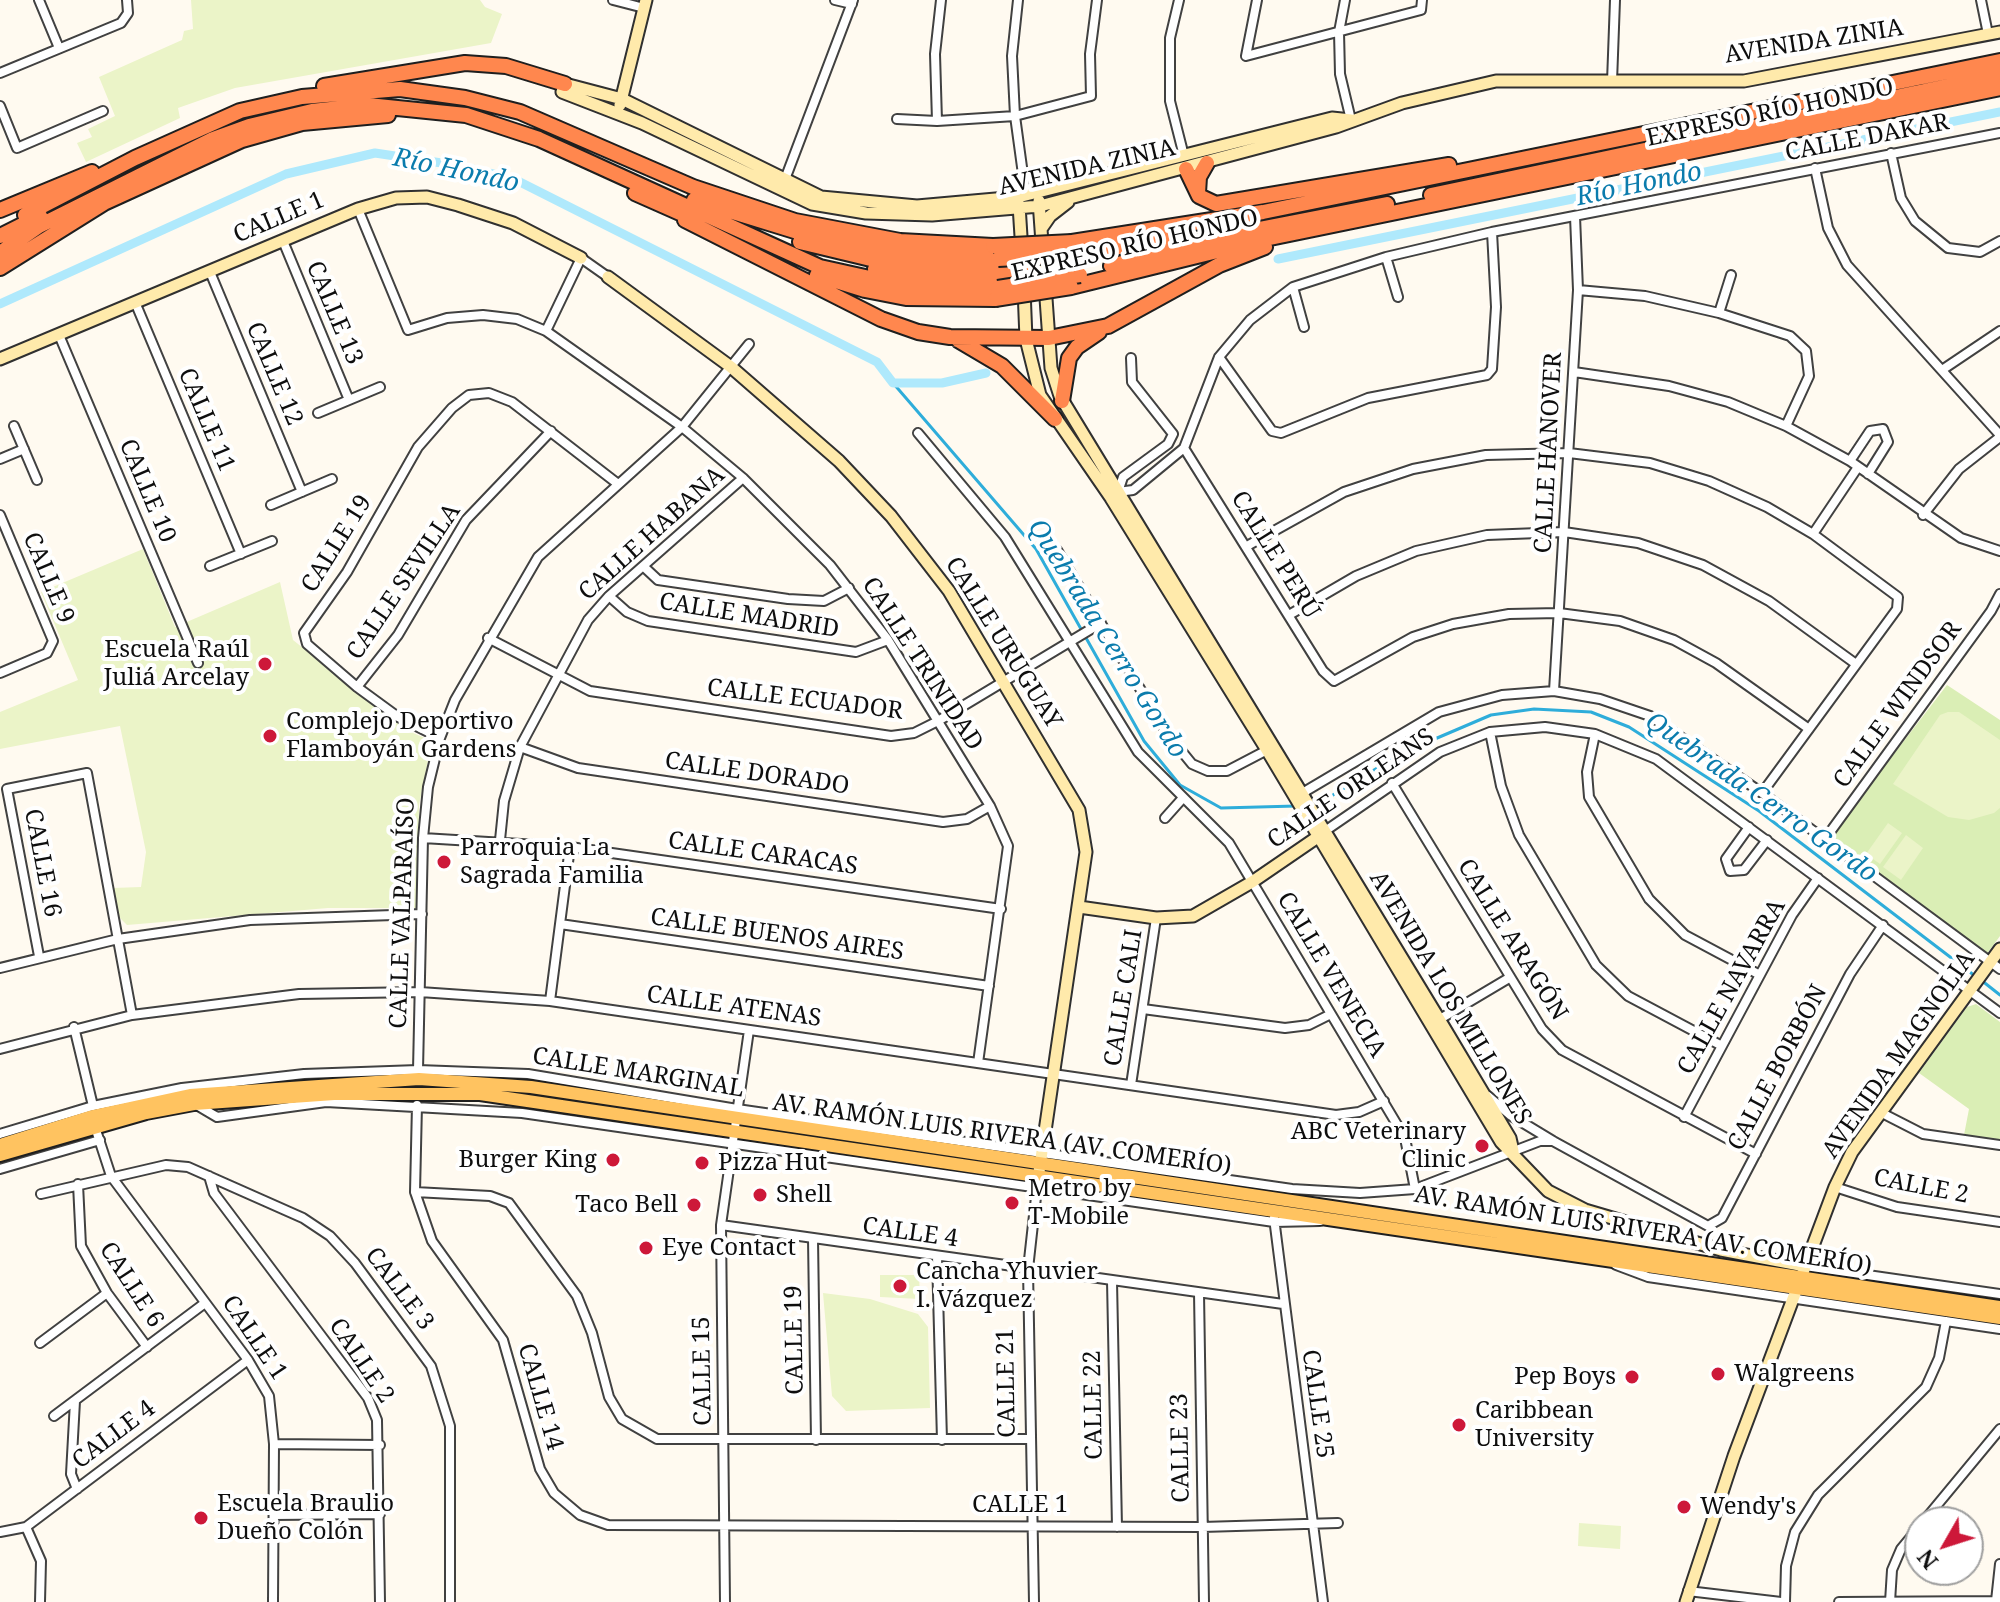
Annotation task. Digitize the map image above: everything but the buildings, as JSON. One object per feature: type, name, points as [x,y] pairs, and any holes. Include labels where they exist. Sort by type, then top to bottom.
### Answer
[{"type":"highway","name":"EXPRESO RÍO HONDO","points":[[0,229],[135,158],[240,111],[302,97],[368,90],[441,94],[496,105],[548,122],[693,187],[795,221],[900,241],[996,252],[1074,249],[2000,61]]},
{"type":"highway","points":[[240,111],[259,101],[290,93],[452,64],[506,66],[564,88]]},
{"type":"highway","points":[[1074,249],[1567,160],[2000,68]]},
{"type":"highway","points":[[1076,281],[1223,236],[2000,75]]},
{"type":"highway","name":"EXPRESO RÍO HONDO","points":[[0,268],[104,203],[221,149],[302,123],[363,115],[418,117],[509,136],[810,272],[850,286],[924,300],[997,294],[1076,281],[1442,202],[2000,88]]},
{"type":"highway","points":[[0,236],[95,188],[246,119],[308,104],[368,100],[439,103],[493,115],[543,131],[757,227],[821,249],[879,261],[1023,273]]},
{"type":"highway","points":[[0,253],[66,212],[213,139],[249,126],[312,111],[368,105],[466,115],[539,139],[820,267],[876,282],[997,294]]},
{"type":"highway","points":[[0,210],[135,158]]},
{"type":"highway","points":[[1185,162],[1198,194],[1207,202],[1216,204],[1457,164],[1489,166]]},
{"type":"highway","points":[[1198,194],[1199,177],[1207,163]]},
{"type":"highway","points":[[1062,401],[1064,373],[1073,352],[1108,326],[1219,265],[1251,252],[1421,214],[1442,202]]},
{"type":"highway","points":[[667,209],[881,319],[918,332],[950,337],[1026,339],[1049,338],[1108,326]]},
{"type":"highway","points":[[726,212],[814,237],[895,252],[996,252]]},
{"type":"highway","points":[[740,230],[881,270],[973,279],[1023,273]]},
{"type":"highway","points":[[950,337],[992,358],[1055,419]]},
{"type":"main road","name":"AV. RAMÓN LUIS RIVERA (AV. COMERÍO)","points":[[0,1145],[93,1116],[190,1095],[419,1079],[531,1087],[734,1125]]},
{"type":"main road","name":"AV. RAMÓN LUIS RIVERA (AV. COMERÍO)","points":[[0,1155],[98,1134],[194,1104],[334,1094],[480,1094],[734,1125],[1040,1169],[1799,1282],[2000,1318]]},
{"type":"main road","name":"AV. RAMÓN LUIS RIVERA (AV. COMERÍO)","points":[[1040,1169],[1275,1216],[1328,1219],[1601,1260],[2000,1307]]},
{"type":"street","points":[[39,0],[59,48]]},
{"type":"street","points":[[0,73],[121,23],[128,13],[127,0]]},
{"type":"street","points":[[613,0],[645,4],[619,113]]},
{"type":"street","points":[[782,185],[852,2],[835,0]]},
{"type":"street","points":[[937,121],[935,54],[941,0]]},
{"type":"street","points":[[1018,0],[1012,56],[1015,116],[1027,193]]},
{"type":"street","points":[[897,119],[937,121],[1015,116],[1091,96],[1090,54],[1097,0]]},
{"type":"street","points":[[1179,0],[1170,38],[1170,101],[1185,162]]},
{"type":"street","points":[[1257,0],[1246,56],[1421,10],[1422,0]]},
{"type":"street","points":[[1345,0],[1339,32],[1340,74],[1351,120]]},
{"type":"street","points":[[1612,82],[1615,0]]},
{"type":"street","points":[[1981,0],[1994,33]]},
{"type":"street","name":"AVENIDA ZINIA","points":[[564,88],[782,185],[821,197],[868,204],[917,206],[1027,193],[1185,162],[1207,163],[1402,103],[1496,81],[1744,81],[1994,33]]},
{"type":"street","name":"AVENIDA ZINIA","points":[[564,88],[622,99],[812,204],[866,213],[1020,210],[1083,194],[1332,118],[1351,120]]},
{"type":"street","points":[[0,106],[17,148],[103,111]]},
{"type":"street","name":"CALLE DAKAR","points":[[1184,448],[1219,357],[1250,320],[1293,287],[1386,257],[1492,232],[2000,133]]},
{"type":"street","points":[[1891,153],[1901,198],[1915,221],[1948,248],[1980,252],[2000,241]]},
{"type":"street","points":[[1815,168],[1828,228],[1847,265],[2000,436],[1959,469],[1923,515]]},
{"type":"street","name":"AVENIDA LOS MILLONES","points":[[1114,495],[1040,395],[1026,339],[1020,210],[1027,193],[1040,206],[1051,368],[1062,401],[1114,495],[1435,1022],[1501,1142],[1513,1152]]},
{"type":"street","points":[[1041,230],[1058,210],[1083,194]]},
{"type":"street","name":"CALLE 1","points":[[0,359],[358,209],[396,198],[427,197],[513,223],[581,258]]},
{"type":"street","name":"CALLE TRINIDAD","points":[[358,209],[408,330],[447,318],[483,315],[517,319],[546,331],[682,427],[743,478],[849,588],[888,640],[990,806],[1008,846],[978,1063]]},
{"type":"street","points":[[991,212],[1010,216],[1021,230]]},
{"type":"street","name":"CALLE HANOVER","points":[[1554,691],[1578,290],[1575,216]]},
{"type":"street","points":[[1219,357],[1272,431],[1281,433],[1368,398],[1417,386],[1482,376],[1492,369],[1497,277],[1492,232]]},
{"type":"street","name":"CALLE 13","points":[[283,241],[349,400]]},
{"type":"street","points":[[1386,257],[1398,297]]},
{"type":"street","points":[[546,331],[581,258],[608,277]]},
{"type":"street","name":"CALLE 12","points":[[210,272],[302,492]]},
{"type":"street","points":[[1719,313],[1731,275]]},
{"type":"street","name":"CALLE URUGUAY","points":[[608,277],[731,367],[839,461],[891,516],[949,591],[1079,810],[1086,852],[1040,1169]]},
{"type":"street","points":[[1293,287],[1304,327]]},
{"type":"street","points":[[1578,290],[1645,296],[1719,313],[1790,336],[1806,351],[1809,376],[1786,426]]},
{"type":"street","name":"CALLE 11","points":[[135,302],[241,554]]},
{"type":"street","points":[[1942,370],[2000,331]]},
{"type":"street","name":"CALLE 10","points":[[59,335],[198,663]]},
{"type":"street","name":"CALLE VALPARAÍSO","points":[[418,1070],[423,838],[428,787],[440,738],[455,700],[488,638],[538,557],[682,427],[749,344]]},
{"type":"street","points":[[1114,495],[1123,477],[1168,444],[1173,434],[1132,382],[1131,358]]},
{"type":"street","points":[[1574,372],[1669,386],[1728,402],[1786,426],[1850,461],[1923,515],[1961,538],[2000,551]]},
{"type":"street","name":"CALLE 13","points":[[318,413],[380,387]]},
{"type":"street","name":"CALLE 19","points":[[440,738],[398,717],[357,687],[307,644],[304,633],[347,572],[418,447],[452,408],[469,395],[489,393],[501,397],[551,431]]},
{"type":"street","points":[[14,426],[37,480]]},
{"type":"street","points":[[1850,461],[1870,431],[1883,429],[1888,442],[1868,474]]},
{"type":"street","points":[[551,431],[618,484]]},
{"type":"street","name":"CALLE SEVILLA","points":[[357,687],[398,635],[466,520],[551,431]]},
{"type":"street","name":"CALLE VENECIA","points":[[918,433],[1005,537],[1138,752],[1229,843],[1405,1138],[1415,1189]]},
{"type":"street","points":[[1114,495],[1133,490],[1184,448]]},
{"type":"street","name":"CALLE PERÚ","points":[[1184,448],[1323,671],[1334,681],[1413,637],[1453,624],[1509,614],[1559,613]]},
{"type":"street","points":[[0,459],[24,449]]},
{"type":"street","points":[[1247,546],[1344,492],[1413,469],[1486,455],[1569,453],[1650,463],[1709,481],[1767,507],[1813,534],[1898,597],[1897,609],[1762,793]]},
{"type":"street","points":[[1813,534],[1858,467]]},
{"type":"street","name":"CALLE HABANA","points":[[500,840],[504,801],[520,747],[588,620],[609,596],[743,478]]},
{"type":"street","points":[[271,505],[332,479]]},
{"type":"street","name":"CALLE 9","points":[[0,515],[53,641],[47,653],[0,673]]},
{"type":"street","points":[[1289,615],[1356,576],[1416,551],[1487,535],[1564,532],[1638,543],[1703,565],[1769,601],[1856,664]]},
{"type":"street","points":[[210,566],[272,541]]},
{"type":"street","points":[[1057,550],[1166,732],[1192,764],[1208,771],[1227,771],[1270,748]]},
{"type":"street","points":[[643,566],[658,580],[788,599],[824,601],[849,588]]},
{"type":"street","name":"CALLE WINDSOR","points":[[1825,839],[1991,611],[2000,594]]},
{"type":"street","name":"CALLE MADRID","points":[[609,596],[627,612],[648,621],[856,652],[888,640]]},
{"type":"street","points":[[1559,613],[1620,621],[1674,640],[1716,663],[1809,729]]},
{"type":"street","name":"CALLE ECUADOR","points":[[488,638],[590,691],[891,736],[914,733],[938,721],[1101,623]]},
{"type":"street","points":[[1299,795],[1439,712],[1502,695],[1554,691],[1600,699],[1650,716],[1762,793],[1995,966]]},
{"type":"street","name":"CALLE ORLEANS","points":[[1079,907],[1156,918],[1193,916],[1252,882],[1440,752],[1490,732],[1545,727],[1595,734],[1656,759],[1970,990]]},
{"type":"street","points":[[1490,732],[1501,786],[1519,835],[1596,965],[1628,996],[1722,1046]]},
{"type":"street","points":[[1595,734],[1587,772],[1589,797],[1649,899],[1685,935],[1760,975]]},
{"type":"street","name":"CALLE DORADO","points":[[520,747],[578,768],[943,822],[967,819],[990,806]]},
{"type":"street","name":"CALLE 16","points":[[39,956],[7,789],[87,773],[118,939]]},
{"type":"street","name":"CALLE ARAGÓN","points":[[1392,783],[1509,978],[1542,1029],[1562,1050],[1756,1154]]},
{"type":"street","points":[[1165,818],[1182,799]]},
{"type":"street","points":[[1749,827],[1726,859],[1730,871],[1744,870],[1767,840]]},
{"type":"street","name":"CALLE CARACAS","points":[[423,838],[500,840],[570,847],[1001,909]]},
{"type":"street","points":[[550,1001],[570,847]]},
{"type":"street","name":"CALLE NAVARRA","points":[[1684,1117],[1792,915],[1818,878]]},
{"type":"street","points":[[0,968],[118,939],[250,920],[422,914]]},
{"type":"street","name":"CALLE CALI","points":[[1131,1085],[1156,918]]},
{"type":"street","name":"CALLE BUENOS AIRES","points":[[560,924],[989,986]]},
{"type":"street","name":"CALLE BORBÓN","points":[[1553,1141],[1708,1226],[1722,1218],[1850,974],[1883,925]]},
{"type":"street","points":[[118,939],[132,1015]]},
{"type":"street","name":"AVENIDA MAGNOLIA","points":[[1686,1597],[1835,1187],[1852,1152],[1970,990],[1995,966],[2000,949]]},
{"type":"street","points":[[1435,1022],[1509,978]]},
{"type":"street","points":[[1970,990],[2000,1013]]},
{"type":"street","name":"CALLE ATENAS","points":[[0,1049],[74,1027],[132,1015],[299,994],[420,992],[550,1001],[1336,1115],[1359,1112],[1384,1101]]},
{"type":"street","points":[[1143,1009],[1285,1028],[1309,1025],[1331,1014]]},
{"type":"street","name":"AVENIDA LOS MILLONES","points":[[1435,1022],[1482,1090],[1510,1138],[1513,1152]]},
{"type":"street","points":[[74,1027],[93,1106]]},
{"type":"street","name":"CALLE 15","points":[[725,1602],[721,1225],[749,1030]]},
{"type":"street","name":"CALLE MARGINAL","points":[[0,1134],[93,1106],[182,1088],[304,1074],[418,1070],[528,1074],[734,1125]]},
{"type":"street","points":[[1482,1090],[1510,1115],[1553,1141]]},
{"type":"street","name":"CALLE MARGINAL","points":[[194,1104],[217,1117],[326,1102],[734,1125],[1040,1169],[1360,1193],[1415,1189],[1540,1141],[1553,1141]]},
{"type":"street","name":"CALLE 14","points":[[417,1105],[415,1192],[432,1241],[503,1340],[540,1469],[554,1493],[580,1515],[608,1525],[726,1526]]},
{"type":"street","points":[[1880,1112],[1923,1134],[2000,1145]]},
{"type":"street","points":[[0,1169],[98,1134]]},
{"type":"street","name":"CALLE 1","points":[[98,1134],[111,1176],[248,1360],[269,1396],[274,1444],[273,1602]]},
{"type":"street","points":[[1513,1152],[1548,1191],[1585,1210],[1721,1250],[1799,1282],[1946,1321],[2000,1329]]},
{"type":"street","name":"CALLE 3","points":[[111,1176],[166,1165],[188,1167],[303,1218],[330,1236],[355,1263],[431,1366],[450,1426],[450,1602]]},
{"type":"street","name":"CALLE 21","points":[[1034,1602],[1028,1269],[1040,1169]]},
{"type":"street","points":[[41,1194],[111,1176]]},
{"type":"street","name":"CALLE 2","points":[[209,1176],[214,1193],[368,1398],[377,1420],[380,1445],[380,1602]]},
{"type":"street","name":"CALLE 6","points":[[78,1184],[81,1246],[107,1293],[147,1347]]},
{"type":"street","name":"CALLE 2","points":[[1835,1187],[1897,1207],[2000,1222]]},
{"type":"street","points":[[415,1192],[490,1196],[509,1203],[577,1296],[592,1333],[609,1397],[622,1419],[657,1439],[1030,1439]]},
{"type":"street","name":"CALLE 25","points":[[1275,1216],[1283,1304],[1323,1602]]},
{"type":"street","name":"CALLE 4","points":[[721,1225],[1283,1304]]},
{"type":"street","name":"CALLE 19","points":[[813,1239],[816,1440]]},
{"type":"street","points":[[937,1257],[942,1440]]},
{"type":"street","name":"CALLE 22","points":[[1112,1281],[1117,1527]]},
{"type":"street","points":[[1799,1282],[2000,1294]]},
{"type":"street","points":[[40,1343],[107,1293]]},
{"type":"street","name":"CALLE 23","points":[[1199,1293],[1204,1602]]},
{"type":"street","points":[[54,1416],[205,1303]]},
{"type":"street","points":[[1686,1597],[1783,1602],[1786,1566],[1795,1532],[1818,1495],[1926,1387],[1939,1358],[1946,1321]]},
{"type":"street","name":"CALLE 4","points":[[0,1532],[26,1527],[248,1360]]},
{"type":"street","points":[[75,1401],[71,1474],[77,1489]]},
{"type":"street","points":[[1937,1506],[2000,1429]]},
{"type":"street","points":[[274,1444],[380,1445]]},
{"type":"street","points":[[274,1515],[380,1514]]},
{"type":"street","name":"CALLE 1","points":[[726,1526],[1202,1527],[1338,1523]]},
{"type":"street","points":[[26,1527],[41,1561],[40,1602]]},
{"type":"street","points":[[1890,1602],[1892,1570],[1904,1545]]},
{"type":"street","points":[[1839,1602],[1998,1601],[2000,1564]]},
{"type":"green space","points":[[191,0],[480,0],[485,7],[502,14],[491,43],[235,88],[178,108],[180,118],[86,162],[77,143],[92,137],[88,129],[115,116],[99,77],[182,40],[184,31],[193,29]]},
{"type":"green space","name":"Complejo Deportivo Flamboyán Gardens","points":[[143,549],[175,627],[280,582],[293,640],[406,730],[432,741],[419,805],[418,908],[328,908],[127,925],[119,917],[113,888],[141,887],[146,852],[120,726],[0,749],[0,712],[78,680],[41,592]]},
{"type":"green space","points":[[1947,685],[2000,720],[2000,936],[1986,955],[1829,838]]},
{"type":"green space","points":[[1959,712],[2000,740],[2000,808],[1994,813],[1969,820],[1948,817],[1893,784],[1940,715]]},
{"type":"green space","points":[[1888,823],[1902,833],[1880,864],[1866,854]]},
{"type":"green space","points":[[1906,835],[1923,848],[1901,880],[1883,867]]},
{"type":"green space","points":[[1976,1004],[2000,1022],[2000,1140],[1964,1135],[1969,1109],[1919,1073],[1967,1007]]},
{"type":"green space","name":"Cancha Yhuvier I. Vázquez","points":[[880,1275],[919,1275],[920,1299],[880,1297]]},
{"type":"green space","points":[[823,1293],[870,1299],[918,1314],[928,1327],[930,1408],[846,1411],[832,1396]]},
{"type":"green space","points":[[1579,1523],[1621,1526],[1620,1549],[1578,1546]]},
{"type":"waterway","name":"Río Hondo","points":[[1278,259],[2000,112]]},
{"type":"waterway","name":"Río Hondo","points":[[0,304],[286,174],[375,153],[455,165],[514,179],[877,362],[893,383],[942,383],[986,373]]},
{"type":"waterway","name":"Quebrada Cerro Gordo","points":[[893,383],[1036,549],[1144,741],[1180,785],[1221,808],[1296,806]]},
{"type":"waterway","name":"Quebrada Cerro Gordo","points":[[1311,803],[1323,801],[1402,753],[1491,715],[1534,709],[1591,712],[1629,727],[1759,811],[1975,976]]},
{"type":"waterway","name":"Quebrada Cerro Gordo","points":[[1981,980],[2000,995]]},
{"type":"place","name":"Escuela Raúl Juliá Arcelay","points":[[265,664]]},
{"type":"place","name":"Complejo Deportivo Flamboyán Gardens","points":[[270,736]]},
{"type":"place","name":"Parroquia La Sagrada Familia","points":[[444,862]]},
{"type":"place","name":"ABC Veterinary Clinic","points":[[1482,1146]]},
{"type":"place","name":"Burger King","points":[[613,1160]]},
{"type":"place","name":"Pizza Hut","points":[[702,1163]]},
{"type":"place","name":"Shell","points":[[760,1195]]},
{"type":"place","name":"Metro by T-Mobile","points":[[1012,1203]]},
{"type":"place","name":"Taco Bell","points":[[694,1205]]},
{"type":"place","name":"Eye Contact","points":[[646,1248]]},
{"type":"place","name":"Cancha Yhuvier I. Vázquez","points":[[900,1286]]},
{"type":"place","name":"Walgreens","points":[[1718,1374]]},
{"type":"place","name":"Pep Boys","points":[[1632,1377]]},
{"type":"place","name":"Caribbean University","points":[[1459,1425]]},
{"type":"place","name":"Wendy's","points":[[1684,1507]]},
{"type":"place","name":"Escuela Braulio Dueño Colón","points":[[201,1518]]}]
